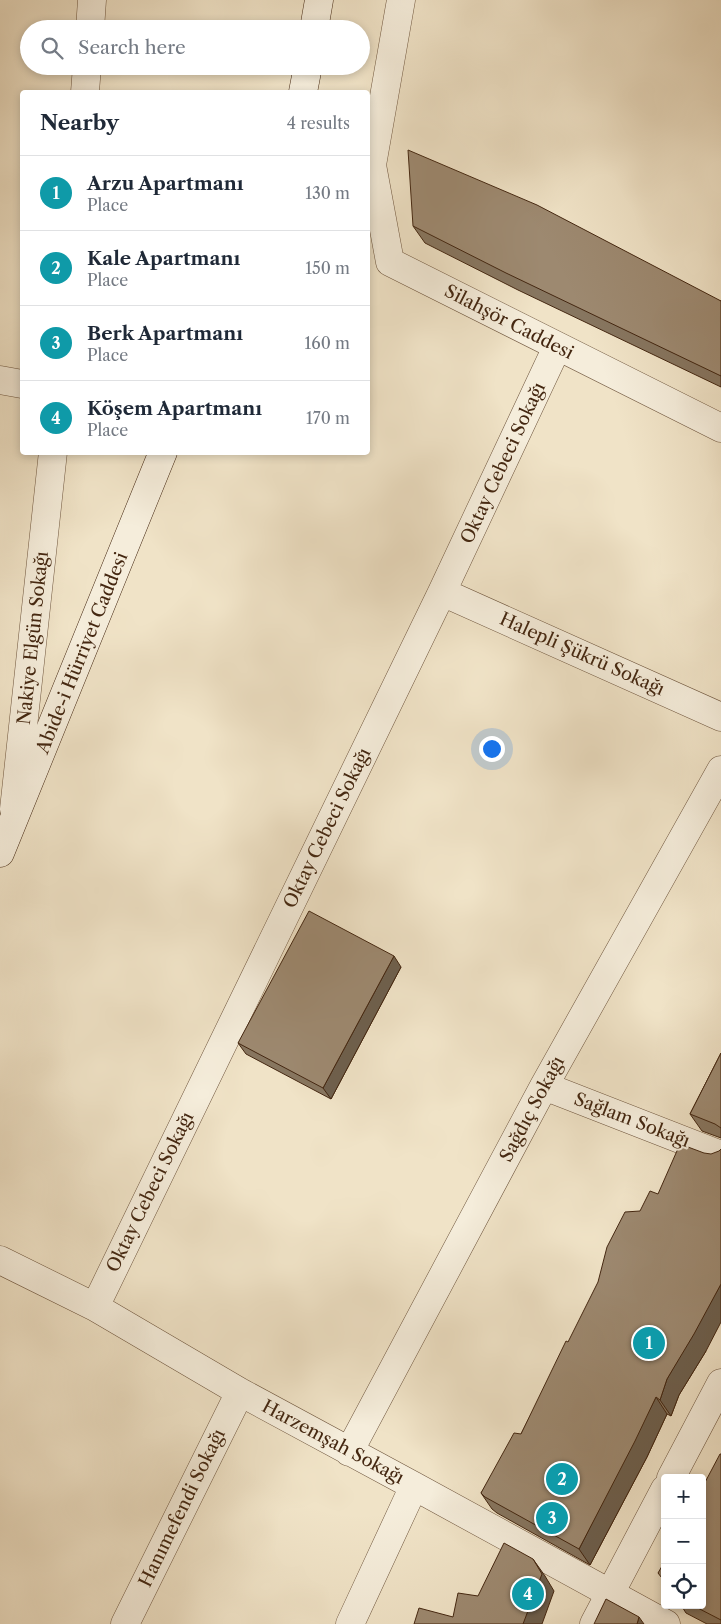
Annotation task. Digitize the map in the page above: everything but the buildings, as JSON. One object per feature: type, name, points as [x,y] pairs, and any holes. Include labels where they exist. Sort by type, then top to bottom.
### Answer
[{"type":"street","points":[[91,20],[92,0]]},
{"type":"street","points":[[316,20],[319,0]]},
{"type":"street","points":[[370,164],[401,0]]},
{"type":"street","points":[[85,90],[86,75]]},
{"type":"street","points":[[303,90],[306,75]]},
{"type":"street","name":"Silahşör Caddesi","points":[[370,164],[390,262],[721,428]]},
{"type":"street","name":"Oktay Cebeci Sokağı","points":[[94,1307],[442,592],[557,347]]},
{"type":"street","points":[[0,380],[20,384]]},
{"type":"street","name":"Nakiye Elgün Sokağı","points":[[13,824],[53,455]]},
{"type":"street","name":"Abide-i Hürriyet Caddesi","points":[[0,853],[162,455]]},
{"type":"street","name":"Halepli Şükrü Sokağı","points":[[442,592],[721,717]]},
{"type":"street","name":"Sağdıç Sokağı","points":[[349,1452],[544,1086],[721,770]]},
{"type":"street","name":"Sağlam Sokağı","points":[[544,1086],[721,1155]]},
{"type":"street","name":"Harzemşah Sokağı","points":[[0,1260],[94,1307],[240,1392],[666,1624]]},
{"type":"street","points":[[673,1474],[721,1383]]},
{"type":"street","name":"Hanımefendi Sokağı","points":[[125,1624],[240,1392]]},
{"type":"street","points":[[350,1624],[414,1486]]},
{"type":"street","points":[[594,1624],[661,1496]]},
{"type":"place","name":"Arzu Apartmanı","points":[[649,1343]]},
{"type":"place","name":"Kale Apartmanı","points":[[562,1479]]},
{"type":"place","name":"Berk Apartmanı","points":[[552,1518]]},
{"type":"place","name":"Köşem Apartmanı","points":[[528,1594]]}]
